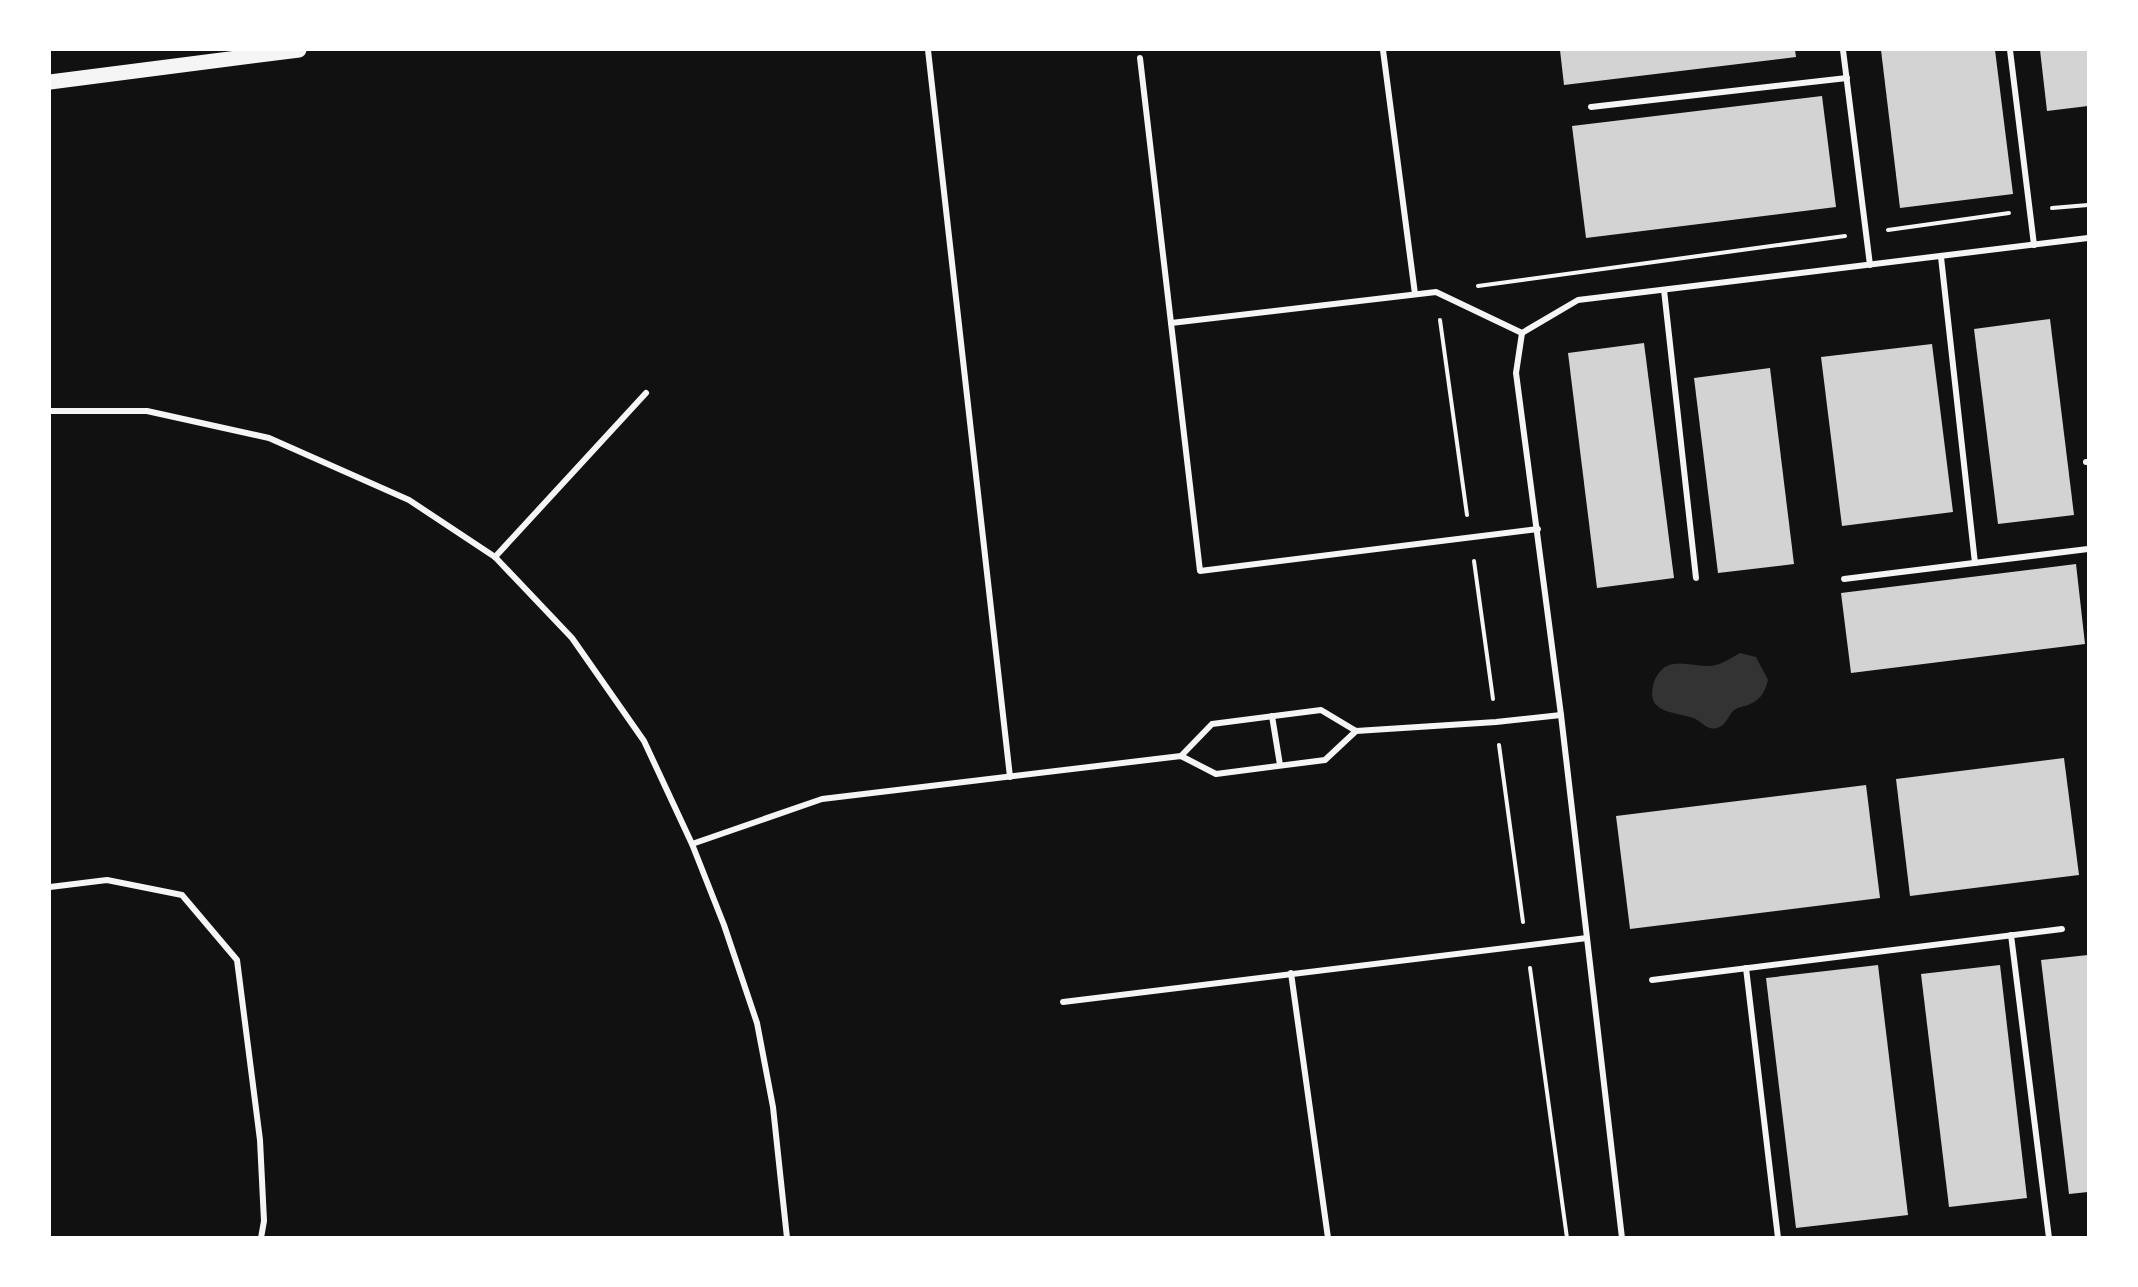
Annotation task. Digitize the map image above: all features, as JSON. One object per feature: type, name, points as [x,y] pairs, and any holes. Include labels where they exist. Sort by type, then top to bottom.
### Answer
[{"type":"main road","points":[[50,82],[299,50]]},
{"type":"street","points":[[928,50],[1010,777]]},
{"type":"street","points":[[1383,50],[1415,294]]},
{"type":"street","points":[[1843,50],[1870,265]]},
{"type":"street","points":[[2010,50],[2034,245]]},
{"type":"street","points":[[1140,58],[1200,570],[1538,529]]},
{"type":"street","points":[[1591,107],[1847,78]]},
{"type":"street","points":[[1522,333],[1578,300],[2088,238]]},
{"type":"street","points":[[1941,257],[1975,563]]},
{"type":"street","points":[[1664,290],[1696,578]]},
{"type":"street","points":[[1171,323],[1436,292],[1522,333]]},
{"type":"street","points":[[1522,333],[1516,373],[1561,715],[1622,1238]]},
{"type":"street","points":[[495,557],[646,393]]},
{"type":"street","points":[[50,411],[147,411],[269,438],[409,500],[495,557],[572,638],[644,741],[692,844],[724,925],[756,1023],[773,1107],[787,1238]]},
{"type":"street","points":[[1844,579],[2088,549]]},
{"type":"street","points":[[1180,756],[1212,724],[1321,710],[1356,731],[1496,722],[1561,715]]},
{"type":"street","points":[[1272,716],[1280,765]]},
{"type":"street","points":[[692,844],[822,799],[1180,756],[1216,774],[1325,760],[1356,731]]},
{"type":"street","points":[[50,887],[107,880],[182,895],[237,960],[260,1140],[264,1221],[261,1238]]},
{"type":"street","points":[[1652,980],[2061,929]]},
{"type":"street","points":[[2011,935],[2049,1238]]},
{"type":"street","points":[[1063,1002],[1587,938]]},
{"type":"street","points":[[1746,968],[1778,1238]]},
{"type":"street","points":[[1291,973],[1328,1238]]},
{"type":"path","points":[[1567,1238],[1436,292],[2030,210],[2088,205]]},
{"type":"shaded area","points":[[1740,653],[1756,657],[1768,680],[1758,699],[1733,711],[1721,726],[1713,729],[1707,727],[1696,719],[1664,710],[1654,702],[1652,695],[1654,683],[1665,667],[1676,664],[1715,665]]},
{"type":"building","points":[[1560,50],[1795,50],[1796,57],[1564,85]]},
{"type":"building","points":[[1881,50],[1995,50],[2013,194],[1900,208]]},
{"type":"building","points":[[2040,50],[2088,50],[2088,106],[2047,111]]},
{"type":"building","points":[[1822,96],[1836,207],[1586,238],[1572,126]]},
{"type":"building","points":[[2050,319],[2074,515],[1998,524],[1974,329]]},
{"type":"building","points":[[1644,343],[1674,578],[1597,588],[1568,353]]},
{"type":"building","points":[[1932,344],[1953,512],[1842,526],[1821,357]]},
{"type":"building","points":[[1770,368],[1794,564],[1718,573],[1694,378]]},
{"type":"building","points":[[2076,564],[2085,644],[1851,673],[1841,593]]},
{"type":"building","points":[[2064,758],[2079,875],[1910,896],[1896,779]]},
{"type":"building","points":[[1866,785],[1880,898],[1630,929],[1616,816]]},
{"type":"building","points":[[2088,955],[2088,1192],[2069,1194],[2041,960]]},
{"type":"building","points":[[1878,965],[1908,1215],[1796,1228],[1766,978]]},
{"type":"building","points":[[2000,965],[2027,1198],[1949,1207],[1921,974]]}]
